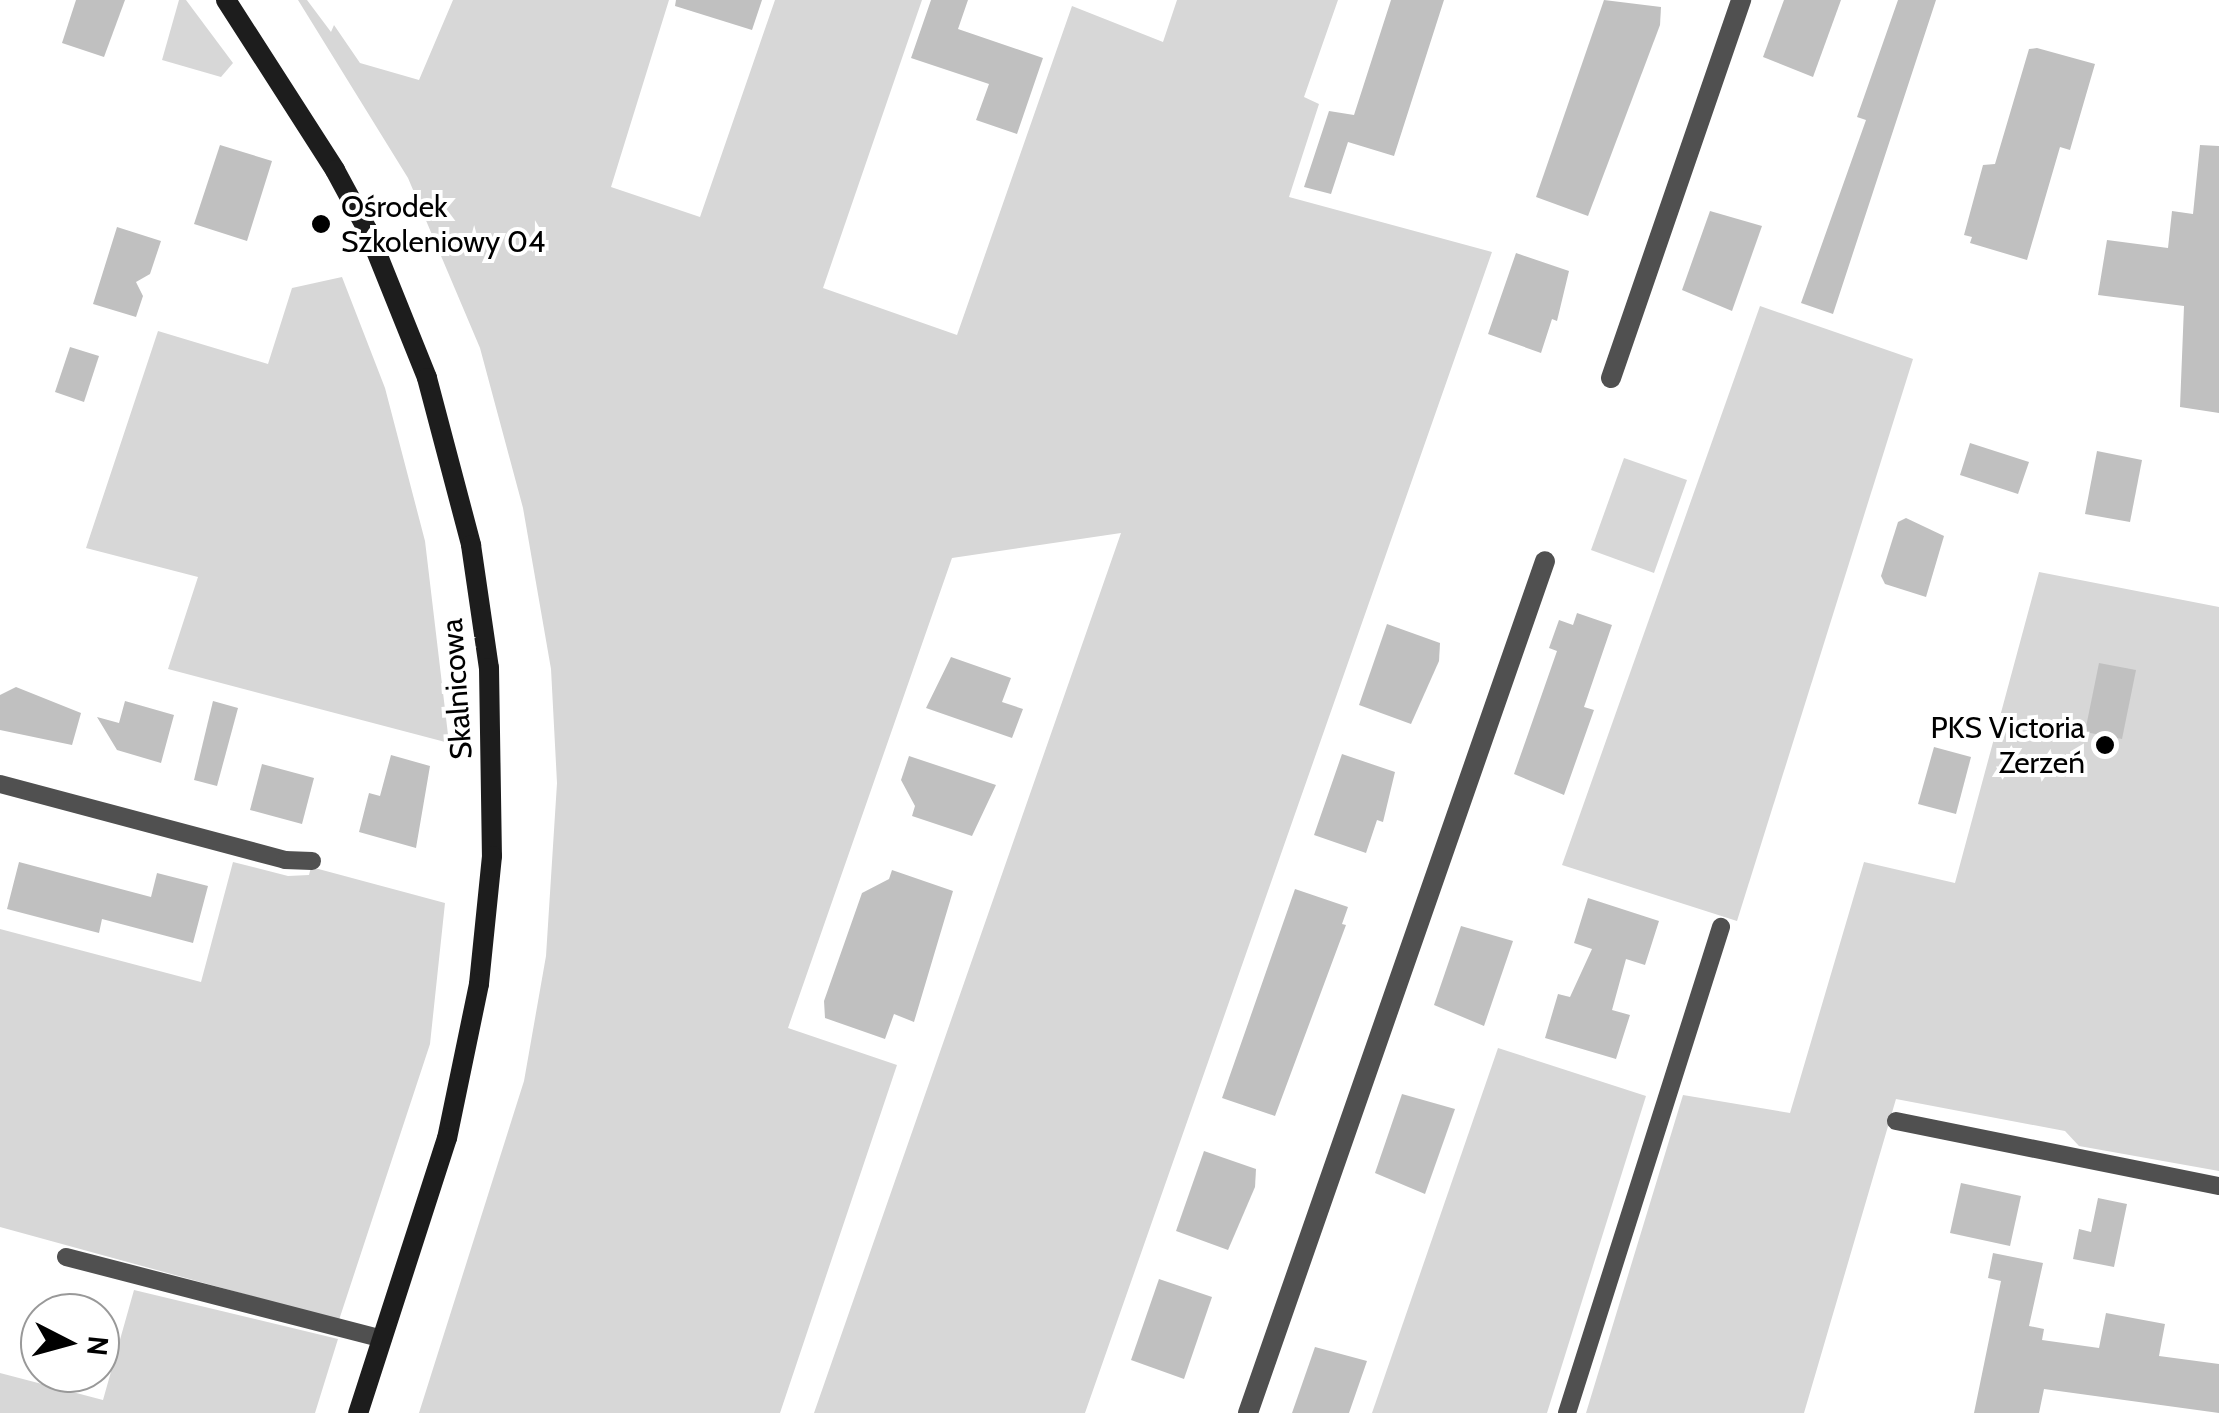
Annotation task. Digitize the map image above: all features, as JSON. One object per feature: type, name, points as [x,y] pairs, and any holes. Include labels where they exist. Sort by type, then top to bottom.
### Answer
[{"type":"street","name":"Skalnicowa","points":[[226,0],[303,114],[368,231],[434,397],[482,614],[493,797],[480,984],[447,1138],[358,1413]]},
{"type":"street","points":[[1610,378],[1741,0]]},
{"type":"street","points":[[1248,1413],[1545,561]]},
{"type":"lane","points":[[0,784],[285,860],[312,860]]},
{"type":"lane","points":[[1566,1413],[1721,928]]},
{"type":"lane","points":[[1896,1121],[2219,1186]]},
{"type":"lane","points":[[66,1257],[383,1339]]},
{"type":"shaded area","points":[[179,0],[186,0],[233,63],[221,77],[162,60]]},
{"type":"shaded area","points":[[298,0],[307,0],[331,32],[334,25],[360,63],[419,80],[453,0],[669,0],[611,187],[700,217],[775,0],[922,0],[823,288],[957,335],[1072,6],[1163,42],[1177,0],[1338,0],[1304,97],[1319,104],[1289,197],[1492,252],[1085,1413],[814,1413],[1121,533],[952,558],[788,1028],[897,1065],[780,1413],[419,1413],[524,1081],[546,956],[557,783],[551,669],[523,508],[480,348],[408,178]]},
{"type":"shaded area","points":[[342,277],[385,388],[425,541],[449,743],[168,669],[198,577],[86,548],[158,331],[268,364],[292,288]]},
{"type":"shaded area","points":[[1760,306],[1913,359],[1737,921],[1562,865]]},
{"type":"shaded area","points":[[1624,458],[1687,480],[1654,573],[1591,550]]},
{"type":"shaded area","name":"PKS Victoria Zerzeń","points":[[2039,572],[2219,607],[2219,1171],[2079,1146],[2065,1131],[1896,1099],[1804,1413],[1586,1413],[1683,1095],[1790,1113],[1864,862],[1955,883]]},
{"type":"shaded area","points":[[233,862],[288,876],[309,875],[311,867],[445,903],[430,1044],[339,1320],[0,1227],[0,929],[201,982]]},
{"type":"shaded area","points":[[1498,1048],[1646,1096],[1547,1413],[1372,1413]]},
{"type":"shaded area","points":[[134,1290],[338,1339],[315,1413],[0,1413],[0,1373],[20,1378],[20,1393],[76,1393],[103,1400],[105,1393],[120,1393],[120,1340]]},
{"type":"building","points":[[76,0],[125,0],[104,57],[62,43]]},
{"type":"building","points":[[676,0],[762,0],[752,30],[675,6]]},
{"type":"building","points":[[931,0],[968,0],[958,29],[1043,58],[1017,134],[976,120],[989,84],[911,58]]},
{"type":"building","points":[[1391,0],[1444,0],[1394,156],[1348,142],[1331,194],[1304,187],[1329,111],[1354,115]]},
{"type":"building","points":[[1604,0],[1661,7],[1660,25],[1588,216],[1536,197]]},
{"type":"building","points":[[1784,0],[1841,0],[1813,77],[1763,57]]},
{"type":"building","points":[[1898,0],[1936,0],[1833,314],[1801,303],[1866,120],[1857,117]]},
{"type":"building","points":[[2029,49],[2095,64],[2070,150],[2060,147],[2027,260],[1970,243],[1972,237],[1964,235],[1983,165],[1995,164]]},
{"type":"building","points":[[220,145],[272,161],[247,241],[194,224]]},
{"type":"building","points":[[2200,145],[2219,146],[2219,413],[2180,407],[2184,306],[2098,295],[2107,240],[2168,248],[2172,211],[2193,214]]},
{"type":"building","points":[[1710,211],[1762,226],[1732,311],[1682,290]]},
{"type":"building","points":[[117,227],[161,241],[150,274],[136,282],[143,296],[136,317],[93,304]]},
{"type":"building","points":[[1516,253],[1569,271],[1557,321],[1552,319],[1541,353],[1488,334]]},
{"type":"building","points":[[70,347],[99,356],[84,402],[55,392]]},
{"type":"building","points":[[1970,443],[2029,462],[2018,494],[1960,475]]},
{"type":"building","points":[[2097,451],[2142,460],[2130,522],[2085,514]]},
{"type":"building","points":[[1906,518],[1944,536],[1926,597],[1885,584],[1881,576],[1898,522]]},
{"type":"building","points":[[1577,613],[1612,625],[1584,707],[1594,710],[1564,795],[1514,774],[1557,651],[1549,648],[1559,620],[1573,625]]},
{"type":"building","points":[[1387,624],[1440,643],[1439,661],[1411,724],[1359,705]]},
{"type":"building","points":[[951,657],[1011,678],[1002,702],[1023,709],[1012,738],[926,708]]},
{"type":"building","points":[[2099,663],[2136,670],[2122,739],[2085,732]]},
{"type":"building","points":[[16,687],[81,713],[72,745],[0,730],[0,695]]},
{"type":"building","points":[[125,701],[174,715],[161,763],[117,750],[97,717],[119,723]]},
{"type":"building","points":[[213,701],[238,708],[217,786],[194,780]]},
{"type":"building","points":[[1934,747],[1971,757],[1956,814],[1918,804]]},
{"type":"building","points":[[1342,754],[1395,772],[1383,822],[1377,820],[1366,853],[1314,835]]},
{"type":"building","points":[[391,755],[430,766],[416,848],[359,832],[369,793],[380,796]]},
{"type":"building","points":[[909,756],[996,785],[972,836],[912,816],[915,806],[901,780]]},
{"type":"building","points":[[262,764],[314,778],[302,824],[250,810]]},
{"type":"building","points":[[19,862],[151,897],[157,873],[208,886],[193,943],[102,919],[99,933],[7,909]]},
{"type":"building","points":[[892,870],[953,891],[914,1022],[894,1014],[885,1039],[825,1018],[824,1001],[862,893],[889,879]]},
{"type":"building","points":[[1295,889],[1348,907],[1342,924],[1346,925],[1275,1116],[1222,1098]]},
{"type":"building","points":[[1588,898],[1659,921],[1645,965],[1626,959],[1612,1010],[1630,1015],[1616,1059],[1545,1038],[1558,994],[1570,997],[1592,949],[1574,943]]},
{"type":"building","points":[[1461,926],[1513,941],[1484,1026],[1434,1005]]},
{"type":"building","points":[[1402,1094],[1455,1109],[1425,1194],[1375,1173]]},
{"type":"building","points":[[1204,1151],[1256,1169],[1255,1187],[1228,1250],[1176,1231]]},
{"type":"building","points":[[1961,1183],[2021,1196],[2010,1246],[1950,1233]]},
{"type":"building","points":[[2098,1198],[2127,1204],[2114,1267],[2073,1259],[2079,1229],[2091,1232]]},
{"type":"building","points":[[1993,1253],[2043,1263],[2029,1326],[2044,1329],[2042,1340],[2099,1348],[2106,1313],[2165,1324],[2159,1356],[2219,1364],[2219,1413],[2044,1389],[2039,1413],[1974,1413],[2001,1281],[1988,1278]]},
{"type":"building","points":[[1159,1279],[1212,1297],[1184,1379],[1131,1360]]},
{"type":"building","points":[[1315,1347],[1367,1361],[1349,1413],[1292,1413]]},
{"type":"place","name":"Ośrodek Szkoleniowy 04","points":[[321,224]]},
{"type":"place","name":"PKS Victoria Zerzeń","points":[[2105,745]]}]
